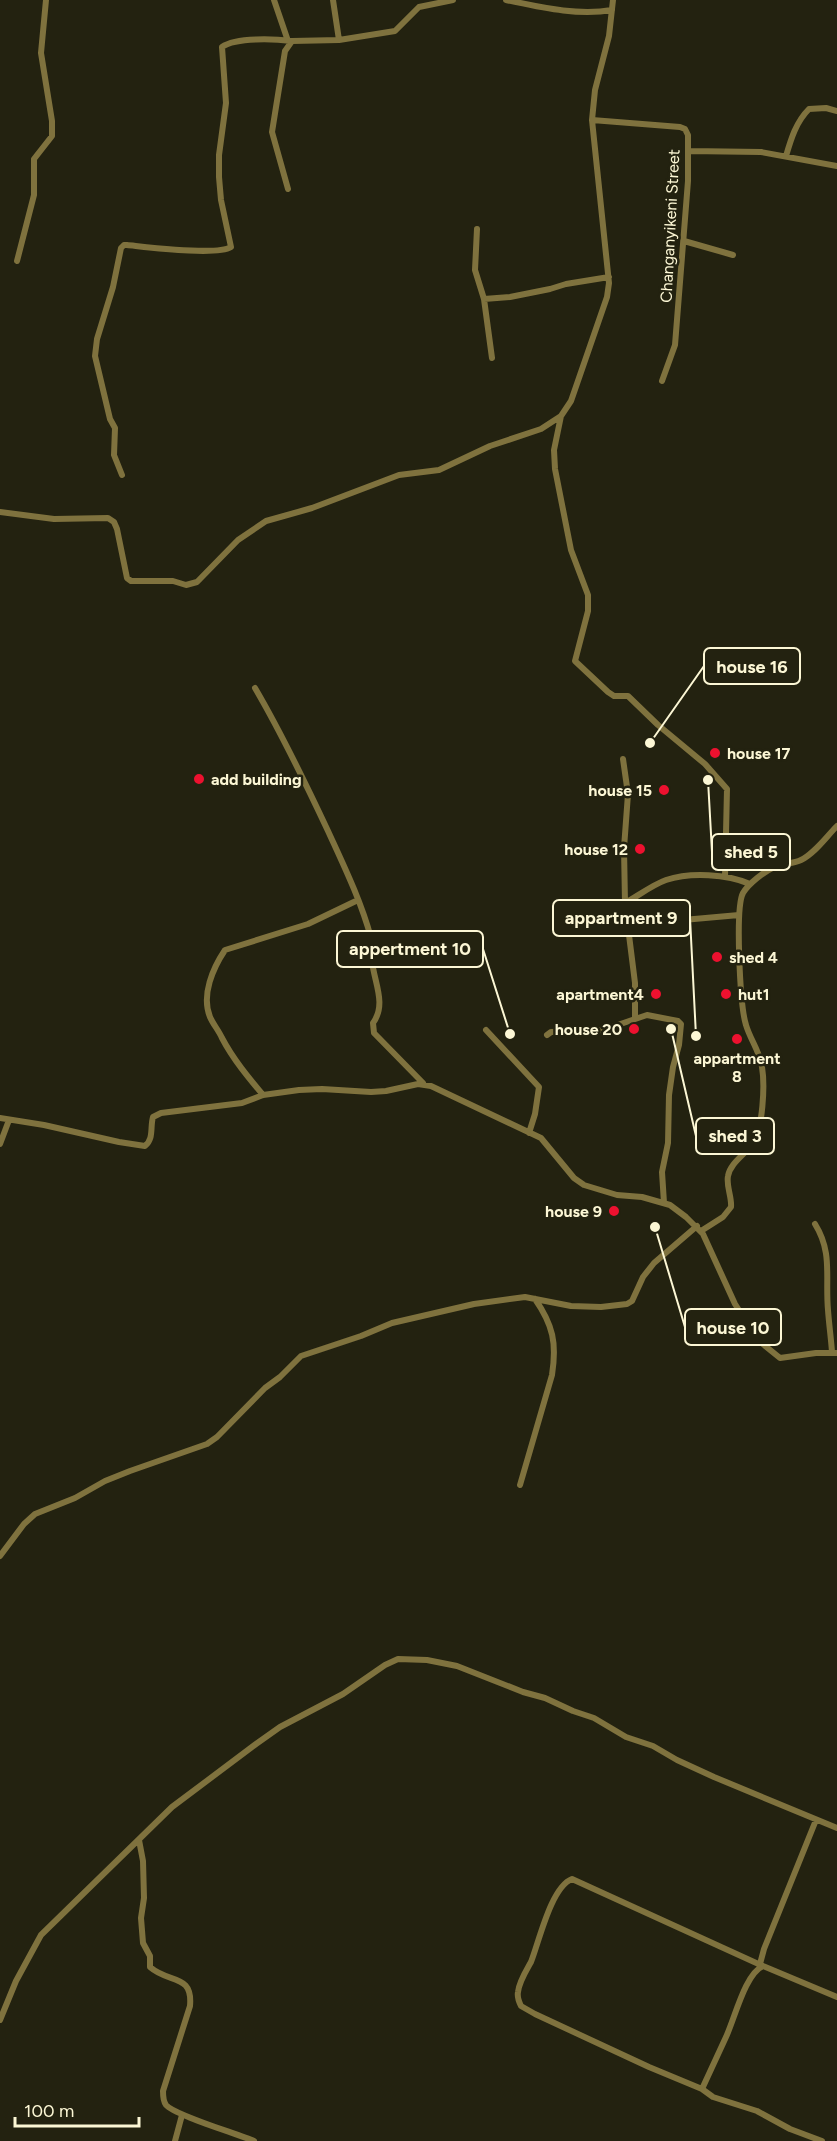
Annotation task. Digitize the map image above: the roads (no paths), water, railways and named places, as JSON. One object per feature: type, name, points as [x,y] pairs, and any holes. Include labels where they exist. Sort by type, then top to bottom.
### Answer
[{"type":"street","points":[[17,261],[33,201],[34,159],[52,133],[41,53],[46,0]]},
{"type":"street","points":[[274,0],[290,41],[285,51],[272,125],[273,137],[288,189]]},
{"type":"street","points":[[333,0],[339,40]]},
{"type":"street","points":[[122,475],[114,455],[115,428],[110,419],[95,356],[97,339],[124,245],[182,250],[224,250],[231,247],[221,200],[219,177],[219,154],[226,102],[222,47],[243,40],[339,40],[395,31],[419,7],[453,0]]},
{"type":"street","points":[[506,0],[543,8],[593,13],[612,10]]},
{"type":"street","points":[[613,0],[609,36],[594,90],[592,120],[609,277],[607,297],[590,342],[581,376],[571,401],[561,416],[554,450],[555,469],[572,550],[588,595],[588,611],[575,661],[614,696],[628,696],[658,725],[705,764],[727,789],[725,877]]},
{"type":"street","points":[[786,156],[797,127],[809,109],[826,108],[837,111]]},
{"type":"street","name":"Changanyikeni Street","points":[[592,120],[680,127],[687,131],[689,151],[684,241],[675,345],[662,381]]},
{"type":"street","points":[[689,151],[743,151],[786,156],[837,166]]},
{"type":"street","points":[[477,229],[475,270],[484,299],[492,358]]},
{"type":"street","points":[[684,241],[733,255]]},
{"type":"street","points":[[484,299],[510,297],[609,277]]},
{"type":"street","points":[[0,512],[54,519],[108,518],[114,522],[117,529],[127,578],[131,581],[173,581],[186,585],[197,582],[238,540],[266,521],[312,508],[399,475],[439,470],[490,446],[541,429],[561,416]]},
{"type":"street","points":[[255,688],[290,752],[358,900],[371,938],[372,962],[380,994],[380,1007],[373,1023],[374,1033],[423,1083],[495,1114],[541,1138],[574,1178],[584,1185],[617,1195],[642,1197],[670,1205],[699,1229],[735,1304],[758,1340],[780,1358],[835,1352],[827,1309],[827,1249],[815,1224]]},
{"type":"street","points":[[623,759],[628,794],[624,848],[625,903],[635,983],[634,1018]]},
{"type":"street","points":[[0,1556],[24,1524],[35,1514],[75,1498],[122,1474],[207,1444],[301,1356],[407,1318],[425,1317],[494,1301],[525,1297],[571,1306],[601,1307],[627,1304],[632,1301],[643,1277],[654,1263],[699,1229],[723,1217],[731,1207],[728,1173],[754,1142],[758,1131],[763,1089],[762,1067],[744,1016],[739,953],[739,904],[743,893],[750,884],[775,867],[800,861],[811,854],[837,826]]},
{"type":"street","points":[[625,903],[665,880],[696,876],[725,877],[750,884]]},
{"type":"street","points":[[263,1095],[232,1058],[210,1017],[209,984],[215,968],[225,950],[308,924],[358,900]]},
{"type":"street","points":[[627,925],[739,915]]},
{"type":"street","points":[[547,1035],[551,1032],[603,1030],[647,1015],[678,1021],[681,1024],[669,1095],[669,1143],[662,1172],[664,1203]]},
{"type":"street","points":[[486,1030],[539,1087],[535,1114],[529,1133]]},
{"type":"street","points":[[0,1118],[145,1146],[152,1136],[153,1116],[161,1113],[242,1103],[263,1095],[310,1089],[387,1091],[423,1083]]},
{"type":"street","points":[[0,1144],[9,1120]]},
{"type":"street","points":[[520,1485],[555,1357],[550,1323],[534,1299]]},
{"type":"street","points":[[0,2020],[16,1981],[41,1935],[172,1807],[280,1727],[343,1694],[385,1665],[404,1659],[457,1666],[523,1692],[545,1698],[573,1712],[594,1718],[636,1742],[653,1746],[714,1777],[837,1828]]},
{"type":"street","points":[[702,2089],[745,1989],[754,1973],[762,1965],[764,1949],[816,1820]]},
{"type":"street","points":[[139,1840],[143,1861],[144,1898],[141,1917],[143,1943],[148,1952],[150,1967],[183,1982],[190,1990],[190,2006],[163,2091],[163,2100],[166,2106],[182,2115],[254,2141]]},
{"type":"street","points":[[822,2141],[790,2129],[757,2111],[713,2097],[702,2089],[535,2014],[521,2006],[518,1993],[532,1960],[543,1923],[560,1887],[572,1879],[837,1997]]},
{"type":"street","points":[[175,2141],[182,2115]]},
{"type":"place","name":"house 16","points":[[650,743]]},
{"type":"place","name":"house 17","points":[[715,753]]},
{"type":"place","name":"add building","points":[[199,779]]},
{"type":"place","name":"shed 5","points":[[708,780]]},
{"type":"place","name":"house 15","points":[[664,790]]},
{"type":"place","name":"house 12","points":[[640,849]]},
{"type":"place","name":"shed 4","points":[[717,957]]},
{"type":"place","name":"apartment4","points":[[656,994]]},
{"type":"place","name":"hut1","points":[[726,994]]},
{"type":"place","name":"house 20","points":[[634,1029]]},
{"type":"place","name":"shed 3","points":[[671,1029]]},
{"type":"place","name":"appertment 10","points":[[510,1034]]},
{"type":"place","name":"appartment 9","points":[[696,1036]]},
{"type":"place","name":"appartment 8","points":[[737,1039]]},
{"type":"place","name":"house 9","points":[[614,1211]]},
{"type":"place","name":"house 10","points":[[655,1227]]}]
